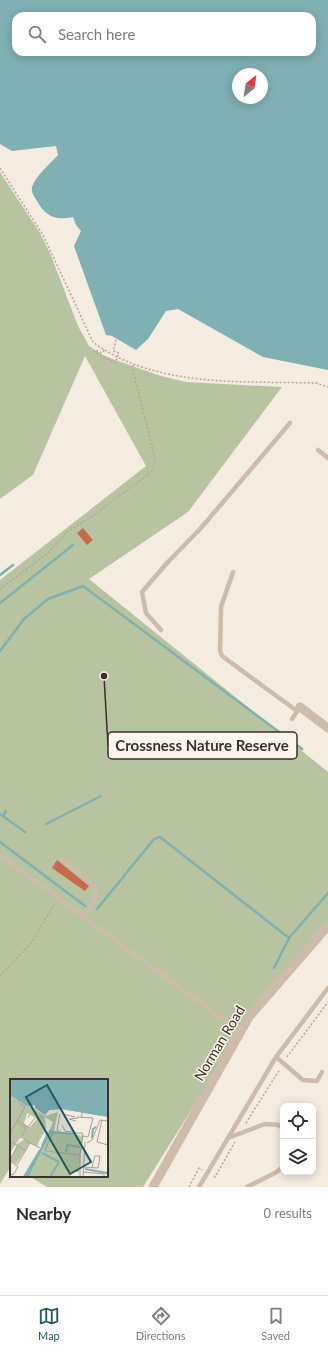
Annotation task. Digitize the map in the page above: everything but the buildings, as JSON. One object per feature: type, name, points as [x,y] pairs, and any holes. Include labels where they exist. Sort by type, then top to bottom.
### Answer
[{"type":"street","points":[[298,709],[328,728]]},
{"type":"street","name":"Norman Road","points":[[153,1187],[249,1017],[328,926]]},
{"type":"lane","points":[[161,630],[146,613],[142,592],[167,563],[201,528],[290,423]]},
{"type":"lane","points":[[318,450],[328,458]]},
{"type":"lane","points":[[233,572],[221,607],[220,651],[222,656],[298,709],[292,719]]},
{"type":"lane","points":[[0,855],[85,916],[240,1032]]},
{"type":"lane","points":[[62,860],[85,876],[95,887],[96,899],[85,916]]},
{"type":"lane","points":[[199,1187],[276,1057],[328,988]]},
{"type":"lane","points":[[276,1057],[303,1080],[317,1081],[322,1072]]},
{"type":"lane","points":[[228,1138],[265,1124],[280,1126]]},
{"type":"lane","points":[[247,1187],[280,1169]]},
{"type":"path","points":[[0,168],[43,234],[93,342],[104,350],[133,363],[177,377],[316,384],[328,387]]},
{"type":"path","points":[[104,350],[102,353],[95,350],[94,352],[115,363],[119,353],[113,351],[118,333],[122,334],[123,330],[121,330]]},
{"type":"path","points":[[0,589],[48,553],[67,532],[94,515],[152,472],[155,458],[133,370],[133,363]]},
{"type":"path","points":[[0,976],[31,943],[58,898]]},
{"type":"path","points":[[215,1177],[283,1063],[328,1002]]},
{"type":"path","points":[[189,1187],[199,1168]]},
{"type":"green space","points":[[0,172],[40,233],[50,253],[78,326],[89,346],[101,354],[115,360],[161,376],[186,382],[282,387],[188,512],[89,579],[328,772],[328,923],[240,1032],[143,1187],[47,1187],[31,1177],[108,1177],[108,1079],[10,1079],[10,1168],[0,1184],[0,580],[146,466],[85,356],[33,475],[0,499]]},
{"type":"water","points":[[0,0],[328,0],[328,370],[263,357],[178,309],[166,311],[148,339],[136,350],[112,336],[106,335],[74,246],[81,231],[76,225],[73,217],[56,218],[47,214],[32,193],[32,187],[37,178],[58,155],[56,146],[12,151],[0,144]]},
{"type":"waterway","points":[[0,603],[73,545]]},
{"type":"waterway","points":[[0,575],[13,565]]},
{"type":"waterway","points":[[0,651],[24,619],[48,599],[83,586],[302,749]]},
{"type":"waterway","points":[[46,824],[101,796]]},
{"type":"waterway","points":[[3,816],[6,811]]},
{"type":"waterway","points":[[0,814],[25,832]]},
{"type":"waterway","points":[[97,909],[154,839],[160,837],[289,938]]},
{"type":"waterway","points":[[0,842],[85,906]]},
{"type":"waterway","points":[[274,968],[289,938],[328,893]]},
{"type":"place","name":"Crossness Nature Reserve","points":[[104,676]]}]
